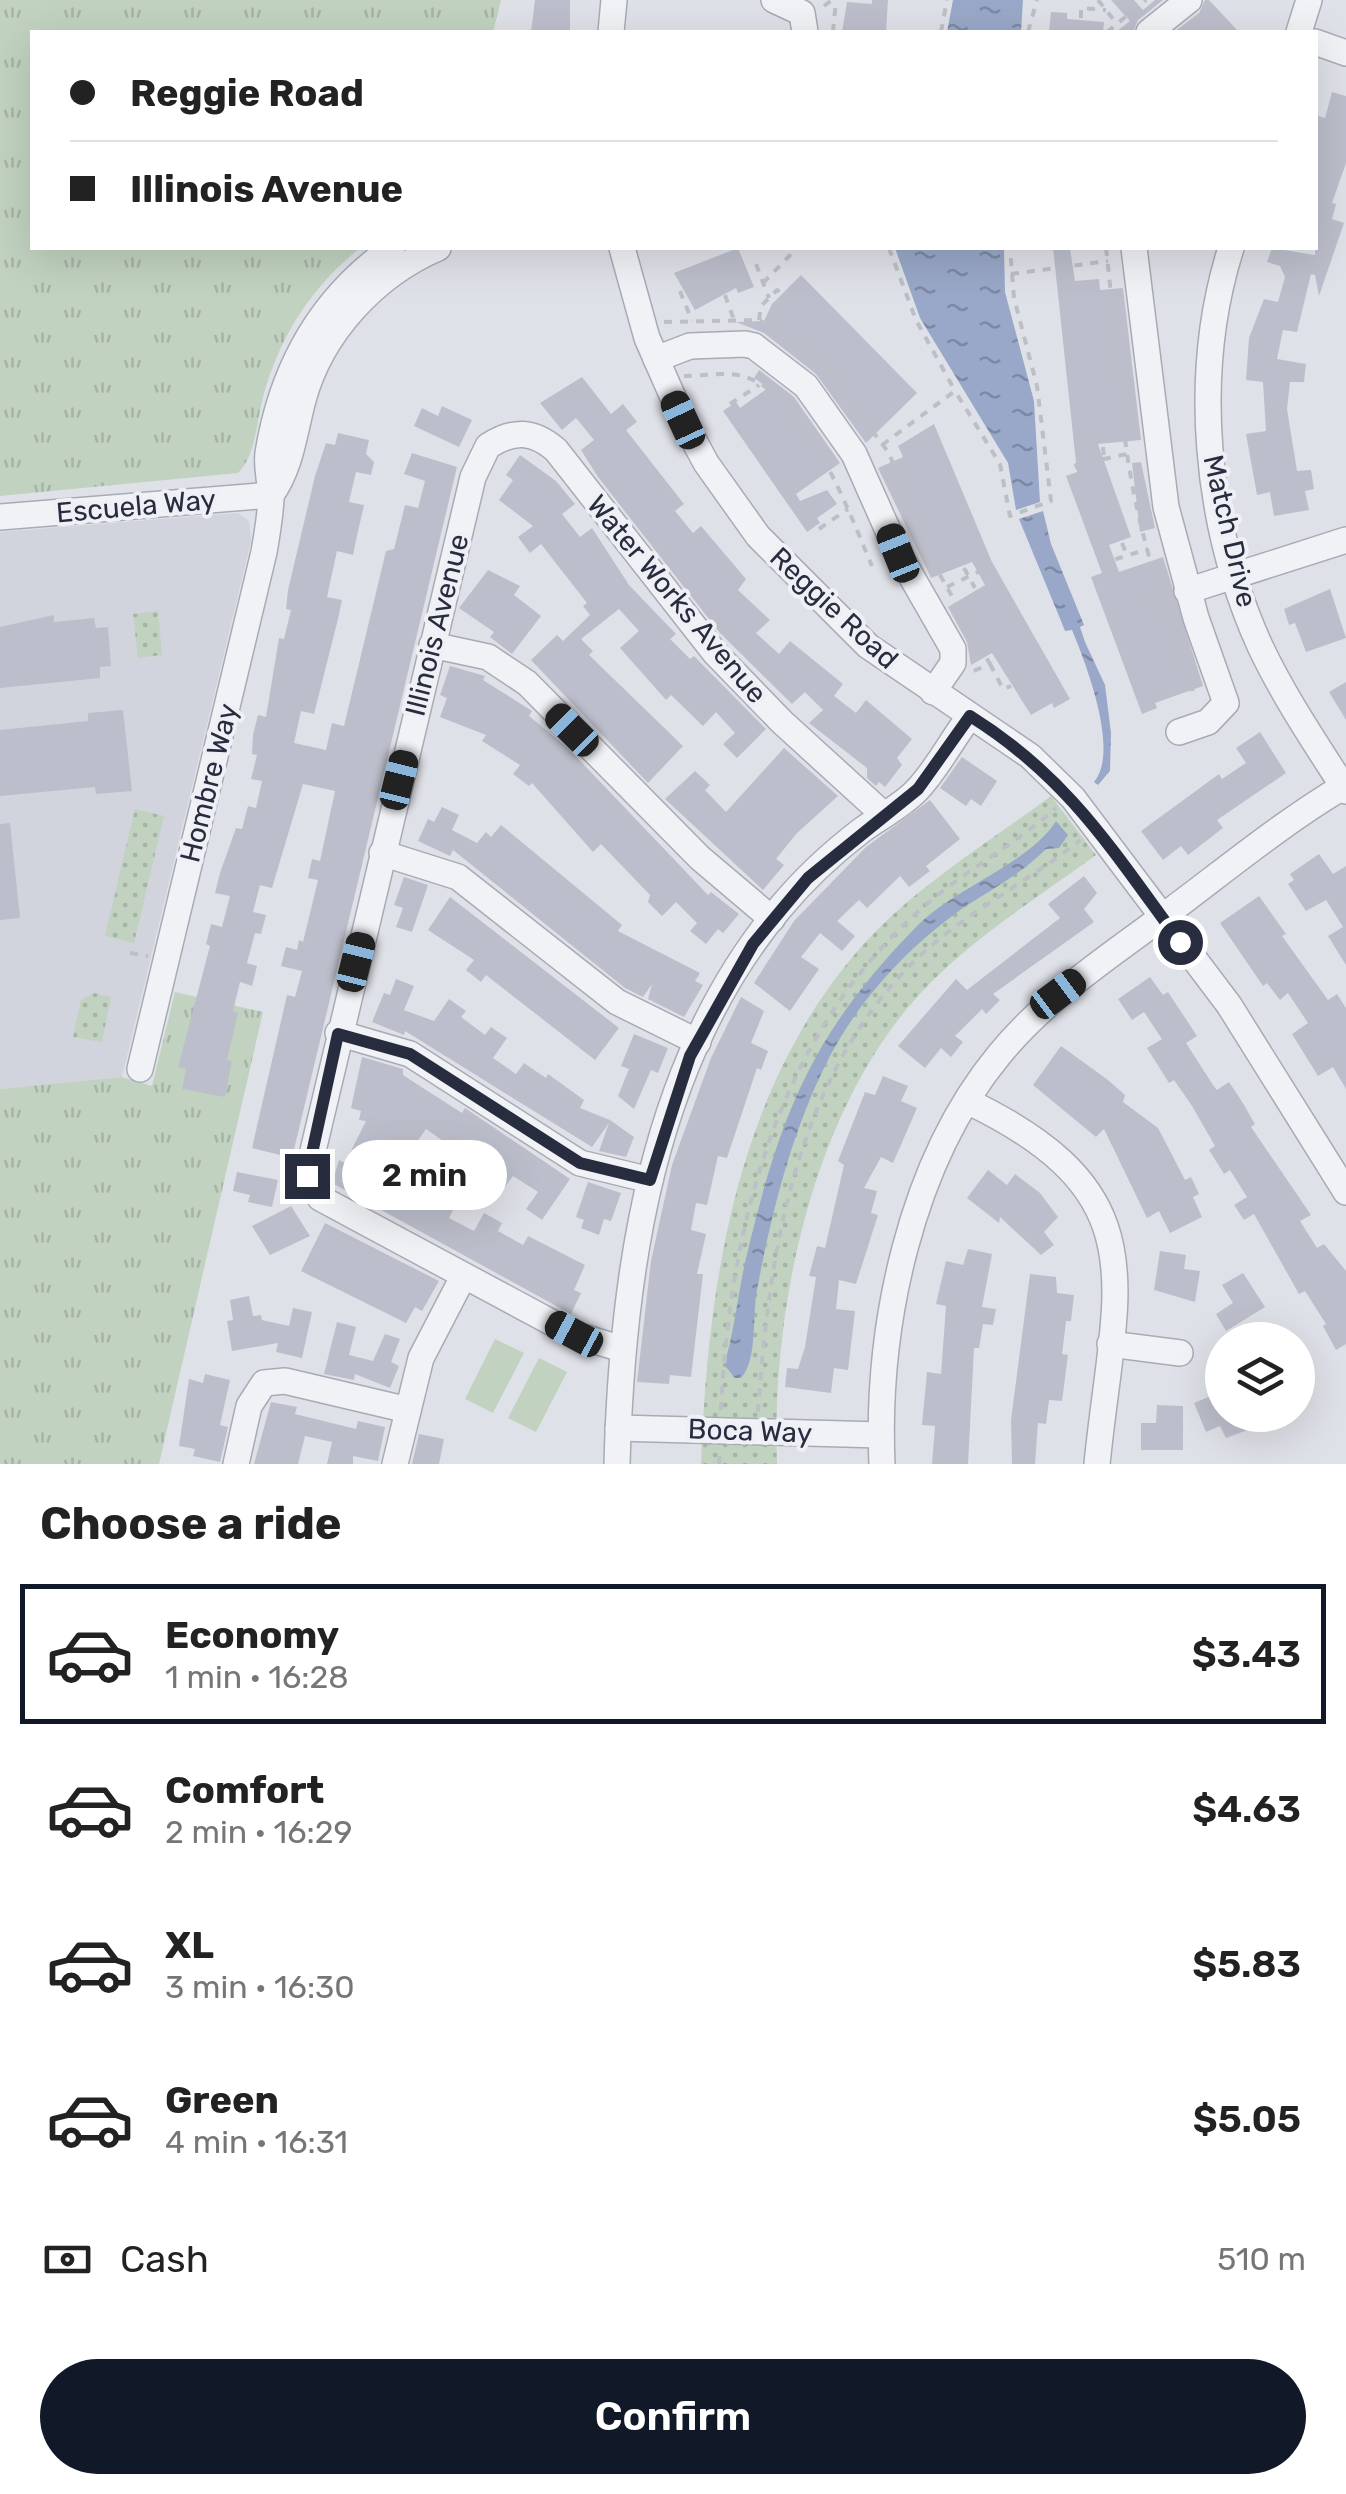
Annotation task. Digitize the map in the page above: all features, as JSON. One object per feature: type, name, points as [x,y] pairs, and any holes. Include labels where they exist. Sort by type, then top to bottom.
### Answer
[{"type":"street","points":[[610,30],[614,0]]},
{"type":"street","points":[[774,0],[802,14],[806,30]]},
{"type":"street","points":[[1152,30],[1189,0]]},
{"type":"street","points":[[1300,30],[1309,0]]},
{"type":"street","points":[[1318,43],[1346,54]]},
{"type":"street","name":"Hombre Way","points":[[140,1069],[264,552],[271,495],[268,454],[283,393],[306,339],[347,284],[390,250]]},
{"type":"street","name":"Hombre Way","points":[[271,495],[284,477],[310,378],[336,331],[378,285],[416,257],[433,250]]},
{"type":"street","name":"Reggie Road","points":[[623,250],[656,360],[706,462],[758,536],[854,634],[1051,776],[1228,1005],[1346,1192]]},
{"type":"street","points":[[1134,250],[1159,467],[1188,591],[1226,703],[1208,722],[1179,732]]},
{"type":"street","name":"Match Drive","points":[[1231,250],[1210,341],[1208,410],[1216,485],[1236,574],[1273,672],[1345,788]]},
{"type":"street","points":[[656,360],[690,346],[745,344],[754,346],[806,386],[865,472],[898,553],[953,649],[954,664],[933,692]]},
{"type":"street","name":"Illinois Avenue","points":[[463,1277],[320,1198],[309,1185],[308,1169],[480,458],[488,446],[512,433]]},
{"type":"street","name":"Water Works Avenue","points":[[512,433],[533,435],[556,450],[736,676],[884,815]]},
{"type":"street","name":"Escuela Way","points":[[0,517],[271,495]]},
{"type":"street","points":[[1188,591],[1346,540]]},
{"type":"street","points":[[432,645],[488,657],[527,683],[700,858],[772,918]]},
{"type":"street","points":[[617,1464],[622,1349],[650,1180],[698,1042],[738,968],[772,918],[818,869],[918,789],[970,716]]},
{"type":"street","points":[[882,1464],[892,1322],[911,1236],[938,1157],[967,1101],[998,1055],[1030,1022],[1162,917],[1345,788]]},
{"type":"street","points":[[382,853],[458,877],[617,1002],[698,1042]]},
{"type":"street","points":[[338,1034],[410,1054],[580,1163],[650,1180]]},
{"type":"street","points":[[967,1101],[1054,1152],[1088,1188],[1109,1234],[1114,1260],[1110,1344],[1097,1464]]},
{"type":"street","points":[[395,1464],[421,1358],[463,1277],[592,1343],[622,1349]]},
{"type":"street","points":[[1110,1344],[1180,1353]]},
{"type":"street","points":[[236,1464],[249,1406],[264,1383],[286,1381],[408,1410]]},
{"type":"street","name":"Boca Way","points":[[618,1428],[711,1440],[882,1435]]},
{"type":"path","points":[[834,30],[836,0]]},
{"type":"path","points":[[941,30],[947,0]]},
{"type":"path","points":[[1029,30],[1037,0]]},
{"type":"path","points":[[1098,0],[1117,24]]},
{"type":"path","points":[[1109,30],[1146,0]]},
{"type":"path","points":[[1081,18],[1081,8],[1106,10]]},
{"type":"path","points":[[763,283],[795,250]]},
{"type":"path","points":[[890,250],[916,320],[1000,464],[1010,516],[1052,501],[1042,412],[1011,274],[1010,250]]},
{"type":"path","points":[[1106,250],[1128,454],[1160,594],[1192,691]]},
{"type":"path","points":[[1011,274],[1108,261]]},
{"type":"path","points":[[756,264],[769,298]]},
{"type":"path","points":[[759,320],[761,306],[776,290],[781,294]]},
{"type":"path","points":[[680,291],[687,300],[692,321]]},
{"type":"path","points":[[725,295],[734,320]]},
{"type":"path","points":[[789,339],[795,334]]},
{"type":"path","points":[[825,368],[831,362]]},
{"type":"path","points":[[684,376],[746,376],[784,402],[789,417],[829,470],[872,566]]},
{"type":"path","points":[[730,404],[759,386]]},
{"type":"path","points":[[882,445],[955,392]]},
{"type":"path","points":[[854,408],[860,402]]},
{"type":"path","points":[[1103,447],[1104,458]]},
{"type":"path","points":[[1078,469],[1076,465],[1128,454]]},
{"type":"path","points":[[1089,455],[1093,470]]},
{"type":"path","points":[[822,474],[829,470]]},
{"type":"path","points":[[819,530],[848,509]]},
{"type":"path","points":[[828,513],[832,520]]},
{"type":"path","points":[[924,546],[933,542]]},
{"type":"path","points":[[1122,543],[1127,555]]},
{"type":"path","points":[[1100,564],[1148,549]]},
{"type":"path","points":[[964,568],[975,588]]},
{"type":"path","points":[[947,587],[983,571]]},
{"type":"path","points":[[1149,599],[1160,594]]},
{"type":"path","points":[[990,664],[1003,689],[1010,686]]},
{"type":"path","points":[[721,1410],[733,1276],[746,1215],[789,1084],[826,1019],[861,970],[940,893],[1018,842],[1056,808]]},
{"type":"path","points":[[758,1412],[766,1294],[784,1217],[809,1128],[844,1052],[881,997],[927,950],[1080,840]]},
{"type":"path","points":[[130,953],[148,956]]},
{"type":"path","points":[[711,1440],[719,1464]]},
{"type":"shaded area","points":[[238,513],[249,521],[251,541],[122,1077],[0,1089],[0,532]]},
{"type":"green space","points":[[0,0],[501,0],[494,30],[30,30],[30,250],[358,250],[311,298],[287,336],[269,378],[252,449],[238,473],[0,496]]},
{"type":"green space","points":[[158,611],[162,655],[138,658],[133,614]]},
{"type":"green space","points":[[1051,796],[1096,855],[981,938],[918,996],[881,1043],[850,1097],[825,1155],[791,1279],[777,1404],[777,1464],[701,1464],[712,1321],[723,1249],[740,1179],[763,1112],[792,1047],[830,986],[877,930],[939,877]]},
{"type":"green space","points":[[135,809],[164,816],[134,943],[105,936]]},
{"type":"green space","points":[[175,992],[263,1012],[159,1464],[0,1464],[0,1089],[122,1077],[152,1086]]},
{"type":"green space","points":[[94,993],[111,997],[102,1042],[73,1037],[81,1000]]},
{"type":"green space","points":[[495,1339],[524,1353],[493,1413],[465,1399]]},
{"type":"green space","points":[[539,1358],[567,1372],[536,1432],[508,1418]]},
{"type":"water","points":[[953,0],[1023,0],[1021,30],[947,30]]},
{"type":"water","points":[[896,250],[1004,250],[1005,292],[1034,401],[1040,502],[1016,510],[1008,463],[920,318]]},
{"type":"water","points":[[1043,511],[1051,544],[1084,625],[1080,627],[1085,642],[1105,685],[1111,733],[1110,771],[1098,785],[1094,782],[1104,750],[1092,685],[1072,630],[1065,631],[1019,519]]},
{"type":"water","points":[[1056,821],[1068,835],[1059,848],[1046,849],[926,937],[871,994],[829,1058],[785,1171],[757,1290],[750,1360],[741,1378],[735,1378],[726,1367],[727,1355],[761,1200],[789,1113],[827,1037],[882,964],[918,925],[1029,849]]},
{"type":"building","points":[[535,0],[570,0],[570,30],[531,30]]},
{"type":"building","points":[[872,0],[888,0],[886,30],[842,30],[847,2],[872,4]]},
{"type":"building","points":[[1111,0],[1134,0],[1143,10],[1155,0],[1163,0],[1138,20],[1134,30],[1119,30],[1130,21]]},
{"type":"building","points":[[1205,0],[1209,0],[1237,30],[1177,30],[1199,13]]},
{"type":"building","points":[[1051,12],[1067,13],[1067,19],[1104,22],[1103,30],[1049,30]]},
{"type":"building","points":[[1332,92],[1346,96],[1346,163],[1332,203],[1336,204],[1332,219],[1344,223],[1319,296],[1315,275],[1311,274],[1297,332],[1283,330],[1277,359],[1306,364],[1304,382],[1290,382],[1287,409],[1297,471],[1311,470],[1314,489],[1305,491],[1309,510],[1274,516],[1270,492],[1257,495],[1246,434],[1266,431],[1263,382],[1246,380],[1249,338],[1264,299],[1278,302],[1285,277],[1280,266],[1267,262],[1271,250],[1315,255],[1318,250],[1318,116],[1325,118]]},
{"type":"building","points":[[739,250],[754,287],[738,293],[736,288],[695,310],[674,273]]},
{"type":"building","points":[[1053,250],[1070,250],[1075,281],[1099,279],[1100,290],[1123,288],[1141,440],[1098,444],[1131,537],[1109,545],[1119,572],[1163,557],[1203,686],[1155,703],[1157,708],[1142,714],[1091,577],[1102,573],[1066,476],[1077,472]]},
{"type":"building","points":[[801,275],[917,393],[866,443],[816,374],[764,333],[736,322],[764,321],[772,304]]},
{"type":"building","points":[[759,370],[794,397],[840,463],[796,494],[800,501],[827,490],[837,504],[817,518],[820,523],[807,532],[723,411],[736,402],[740,408],[768,388],[754,378]]},
{"type":"building","points":[[582,377],[611,414],[623,404],[637,422],[626,430],[684,504],[675,511],[693,533],[701,526],[746,579],[738,590],[770,620],[756,633],[779,654],[790,641],[843,684],[834,696],[856,713],[866,700],[912,739],[897,758],[902,765],[885,787],[879,782],[876,786],[867,778],[867,768],[809,723],[823,710],[805,692],[792,704],[720,633],[598,477],[581,450],[594,440],[576,418],[562,430],[540,403]]},
{"type":"building","points":[[442,406],[472,420],[459,447],[414,426],[422,408],[438,416]]},
{"type":"building","points":[[934,424],[992,562],[1070,699],[1054,708],[1052,703],[1031,715],[992,653],[971,665],[967,642],[948,607],[985,585],[972,562],[931,578],[878,468],[903,457],[898,446]]},
{"type":"building","points":[[338,433],[369,440],[366,454],[374,462],[371,475],[356,472],[349,502],[364,505],[353,555],[337,551],[327,597],[342,600],[338,619],[314,714],[301,711],[294,743],[326,750],[332,723],[344,726],[386,551],[394,549],[405,505],[418,508],[425,481],[404,474],[412,453],[457,467],[292,1158],[252,1148],[287,995],[295,997],[302,971],[281,966],[286,947],[297,950],[299,940],[303,942],[318,880],[308,878],[312,859],[320,861],[335,791],[303,784],[272,888],[260,885],[253,912],[266,915],[261,934],[255,933],[247,963],[257,966],[252,986],[240,982],[233,1011],[238,1013],[227,1060],[232,1061],[225,1097],[182,1089],[186,1069],[178,1067],[210,946],[206,944],[211,924],[222,927],[230,896],[215,893],[220,873],[236,828],[242,829],[248,806],[256,808],[262,781],[251,779],[257,755],[252,754],[253,735],[258,715],[266,717],[279,638],[284,639],[291,610],[286,609],[288,590],[315,476],[326,443],[335,445]]},
{"type":"building","points":[[520,455],[556,481],[575,504],[562,514],[580,537],[592,528],[629,585],[676,634],[670,639],[690,659],[694,656],[766,729],[737,758],[723,744],[735,733],[716,712],[703,726],[671,695],[666,700],[620,648],[639,631],[619,609],[581,639],[593,651],[589,655],[683,746],[648,783],[531,660],[557,635],[563,641],[590,615],[583,606],[587,603],[541,544],[530,553],[518,537],[533,526],[499,500],[513,480],[506,475]]},
{"type":"building","points":[[1141,462],[1155,528],[1140,532],[1132,463]]},
{"type":"building","points":[[488,570],[520,586],[514,595],[541,616],[512,654],[490,637],[494,632],[459,608]]},
{"type":"building","points":[[1330,589],[1346,638],[1306,652],[1295,623],[1289,625],[1284,609]]},
{"type":"building","points":[[54,615],[54,622],[94,618],[96,628],[108,627],[111,666],[100,667],[100,678],[0,688],[0,627]]},
{"type":"building","points":[[450,666],[485,676],[483,680],[532,711],[529,716],[568,748],[708,895],[711,892],[739,914],[723,933],[718,929],[706,944],[690,931],[697,923],[676,902],[662,916],[648,902],[650,895],[601,844],[593,852],[532,783],[529,786],[513,774],[520,765],[482,741],[486,735],[440,717],[447,698],[440,695]]},
{"type":"building","points":[[1346,682],[1346,720],[1329,692]]},
{"type":"building","points":[[123,710],[132,791],[96,794],[95,787],[0,796],[0,730],[88,721],[88,713]]},
{"type":"building","points":[[1260,732],[1286,773],[1217,820],[1223,828],[1188,855],[1181,846],[1163,860],[1141,831],[1219,774],[1222,779],[1246,763],[1236,748]]},
{"type":"building","points":[[784,748],[838,796],[797,833],[776,859],[784,865],[763,890],[665,799],[695,771],[710,785],[705,790],[726,812]]},
{"type":"building","points":[[962,757],[997,781],[981,806],[971,799],[966,806],[940,788]]},
{"type":"building","points":[[930,800],[960,839],[926,866],[930,871],[909,887],[900,876],[867,908],[859,900],[837,921],[855,936],[842,951],[820,933],[801,957],[819,969],[790,1011],[754,983],[794,921],[866,847]]},
{"type":"building","points":[[442,807],[459,815],[452,830],[477,843],[486,832],[491,837],[501,825],[622,925],[618,931],[700,973],[695,981],[703,985],[684,1017],[648,999],[652,984],[643,997],[625,988],[453,850],[450,856],[418,841],[428,819],[434,822]]},
{"type":"building","points":[[10,823],[20,918],[0,920],[0,824]]},
{"type":"building","points":[[1319,854],[1333,874],[1346,866],[1346,965],[1328,936],[1343,927],[1326,900],[1306,911],[1288,884],[1294,880],[1290,874]]},
{"type":"building","points":[[1084,876],[1097,893],[1084,909],[1094,922],[993,994],[1000,1000],[986,1014],[982,1009],[955,1036],[963,1042],[951,1057],[941,1048],[925,1068],[898,1046],[956,979],[967,990],[1060,918],[1048,904]]},
{"type":"building","points":[[404,877],[428,885],[412,932],[396,927],[403,908],[394,905]]},
{"type":"building","points":[[1259,896],[1328,1000],[1337,994],[1346,1008],[1346,1089],[1333,1067],[1318,1076],[1292,1034],[1308,1023],[1288,993],[1280,1000],[1267,983],[1263,986],[1220,923]]},
{"type":"building","points":[[450,897],[619,1028],[595,1060],[486,975],[481,982],[466,970],[474,960],[428,930]]},
{"type":"building","points":[[1150,977],[1163,995],[1168,992],[1197,1036],[1186,1043],[1213,1085],[1217,1090],[1229,1082],[1241,1100],[1255,1124],[1251,1127],[1311,1215],[1300,1221],[1317,1248],[1324,1244],[1346,1271],[1346,1344],[1336,1350],[1323,1326],[1326,1324],[1305,1291],[1299,1294],[1254,1214],[1244,1220],[1234,1205],[1247,1197],[1230,1170],[1224,1174],[1209,1150],[1215,1146],[1192,1106],[1174,1080],[1169,1083],[1147,1048],[1162,1039],[1144,1012],[1132,1020],[1118,999]]},
{"type":"building","points":[[396,979],[414,986],[404,1010],[434,1021],[449,999],[466,1011],[461,1017],[485,1035],[491,1027],[507,1038],[493,1058],[516,1074],[524,1063],[546,1078],[548,1074],[584,1100],[580,1108],[610,1120],[634,1137],[626,1157],[599,1151],[609,1123],[592,1147],[405,1031],[404,1035],[372,1022],[384,993],[390,995]]},
{"type":"building","points":[[741,997],[764,1011],[751,1043],[768,1051],[761,1070],[757,1068],[727,1158],[718,1156],[707,1205],[696,1203],[691,1230],[706,1234],[697,1274],[703,1274],[691,1377],[670,1375],[669,1384],[637,1382],[651,1261],[672,1165],[711,1058]]},
{"type":"building","points":[[634,1034],[668,1048],[658,1073],[651,1070],[634,1109],[618,1096],[629,1069],[621,1066]]},
{"type":"building","points":[[1061,1046],[1108,1080],[1125,1095],[1123,1102],[1158,1128],[1185,1180],[1191,1177],[1199,1194],[1193,1197],[1202,1217],[1170,1233],[1159,1211],[1147,1218],[1104,1129],[1096,1137],[1033,1085]]},
{"type":"building","points":[[362,1057],[403,1069],[403,1075],[462,1113],[465,1108],[570,1179],[542,1220],[526,1209],[538,1192],[513,1176],[502,1191],[473,1171],[449,1218],[474,1231],[484,1213],[502,1223],[498,1231],[523,1245],[528,1236],[585,1265],[574,1290],[581,1293],[571,1314],[332,1183],[339,1160],[345,1163],[366,1121],[359,1120],[361,1111],[351,1108]],"holes":[[[426,1129],[450,1146],[441,1160],[450,1166],[429,1207],[405,1194],[417,1171],[402,1163]]]},
{"type":"building","points":[[883,1076],[908,1086],[901,1101],[917,1108],[893,1163],[881,1157],[864,1188],[877,1191],[871,1213],[878,1215],[856,1284],[839,1280],[836,1309],[855,1311],[848,1370],[834,1368],[831,1393],[785,1387],[787,1368],[798,1369],[805,1347],[816,1277],[809,1276],[817,1246],[825,1248],[844,1165],[838,1161],[865,1092],[875,1095]]},
{"type":"building","points":[[988,1170],[1007,1185],[1015,1174],[1040,1193],[1058,1217],[1044,1232],[1054,1245],[1041,1255],[1000,1217],[999,1223],[967,1198]]},
{"type":"building","points":[[237,1172],[278,1180],[272,1207],[248,1202],[250,1195],[233,1191]]},
{"type":"building","points":[[588,1182],[621,1193],[611,1221],[604,1219],[599,1235],[581,1228],[584,1220],[576,1217]]},
{"type":"building","points":[[291,1206],[310,1236],[270,1255],[252,1226]]},
{"type":"building","points":[[325,1223],[439,1281],[422,1311],[415,1307],[406,1323],[301,1271]]},
{"type":"building","points":[[968,1249],[992,1254],[982,1307],[996,1309],[993,1325],[983,1324],[979,1348],[974,1348],[968,1464],[932,1464],[935,1426],[922,1425],[927,1372],[941,1374],[946,1306],[936,1304],[946,1261],[963,1265]]},
{"type":"building","points":[[1160,1251],[1186,1255],[1184,1269],[1200,1271],[1195,1302],[1154,1290]]},
{"type":"building","points":[[1243,1273],[1265,1307],[1241,1322],[1221,1322],[1216,1314],[1233,1303],[1222,1285]]},
{"type":"building","points":[[1030,1274],[1056,1277],[1057,1293],[1074,1295],[1062,1354],[1068,1355],[1062,1401],[1049,1400],[1046,1424],[1038,1423],[1035,1464],[1012,1464],[1011,1420]]},
{"type":"building","points":[[249,1296],[253,1316],[261,1315],[262,1320],[289,1326],[293,1308],[312,1312],[302,1358],[276,1352],[278,1343],[232,1351],[227,1321],[233,1320],[230,1300]]},
{"type":"building","points":[[337,1322],[356,1327],[349,1355],[373,1361],[385,1334],[400,1339],[391,1362],[399,1366],[390,1388],[355,1374],[354,1380],[324,1374]]},
{"type":"building","points":[[205,1374],[230,1380],[220,1425],[228,1427],[220,1462],[193,1456],[195,1449],[179,1446],[189,1379],[203,1383]]},
{"type":"building","points":[[1205,1398],[1205,1430],[1194,1403]]},
{"type":"building","points":[[271,1402],[297,1407],[295,1414],[356,1429],[358,1421],[385,1427],[378,1461],[353,1456],[353,1464],[327,1464],[332,1442],[305,1436],[298,1464],[254,1464]]},
{"type":"building","points":[[1157,1405],[1183,1406],[1183,1450],[1141,1450],[1141,1423],[1156,1423]]},
{"type":"building","points":[[419,1434],[444,1439],[439,1464],[412,1464]]},
{"type":"route","points":[[307,1176],[338,1034],[410,1054],[580,1163],[650,1180],[690,1056],[753,944],[808,878],[860,832],[918,789],[970,716],[1030,756],[1072,798],[1180,942]]}]
